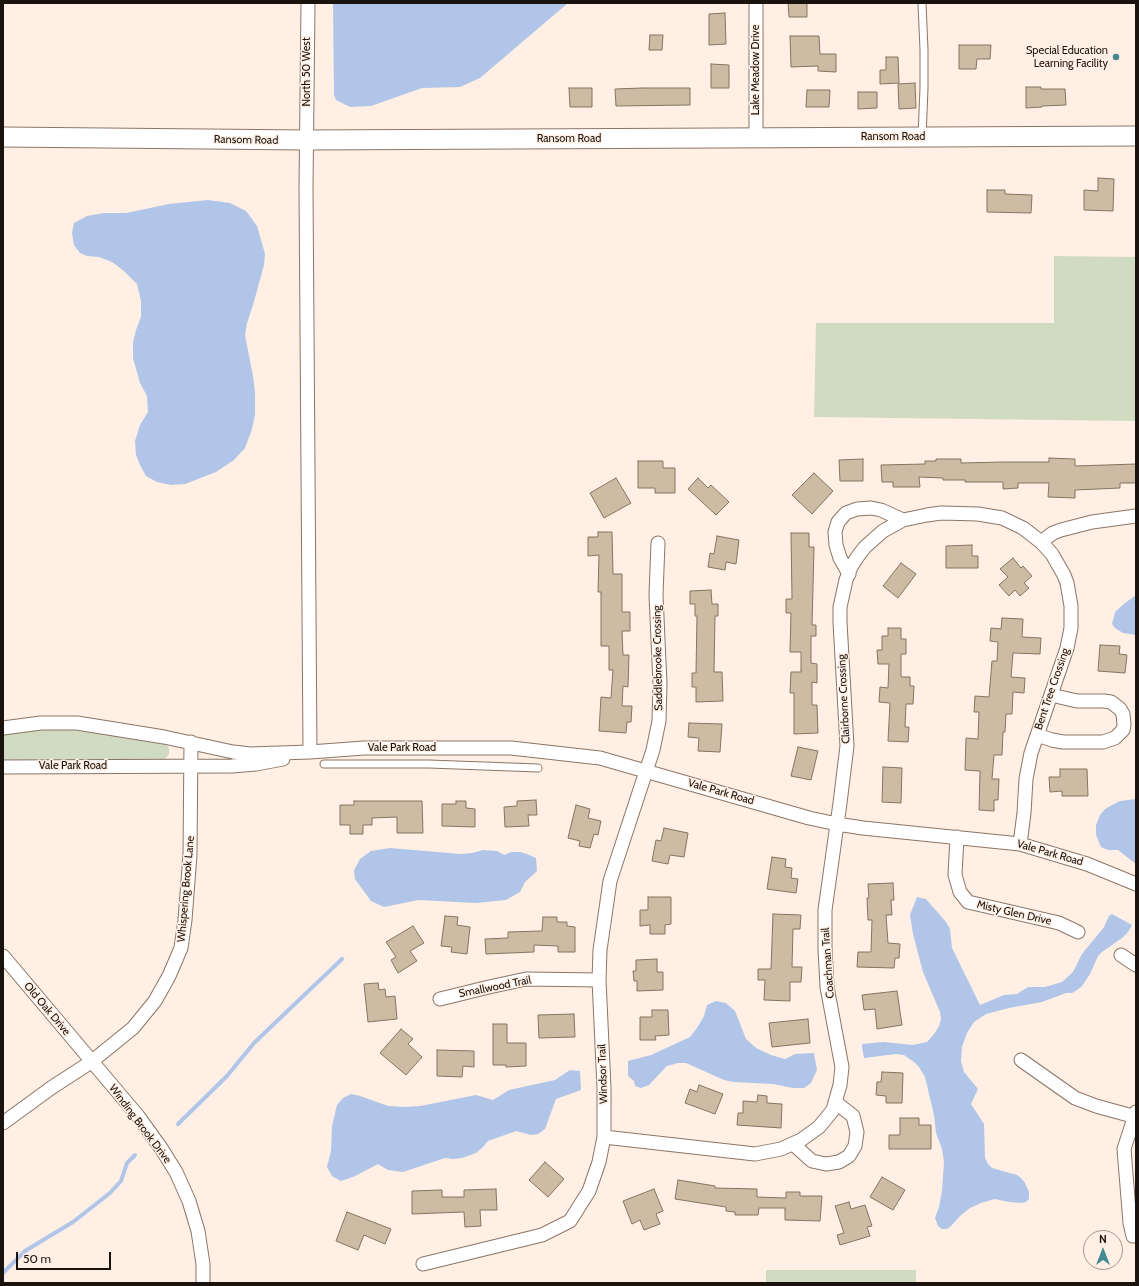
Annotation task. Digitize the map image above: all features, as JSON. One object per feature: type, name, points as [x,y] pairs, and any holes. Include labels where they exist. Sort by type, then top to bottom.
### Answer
[{"type":"main road","name":"Ransom Road","points":[[3,137],[307,140],[1136,136]]},
{"type":"street","name":"North 50 West","points":[[308,3],[306,188],[310,752]]},
{"type":"street","name":"Lake Meadow Drive","points":[[756,3],[756,138]]},
{"type":"street","points":[[849,574],[840,558],[836,545],[835,532],[838,522],[846,513],[857,508],[871,508],[881,510],[903,520]]},
{"type":"street","name":"Clairborne Crossing","points":[[837,824],[846,758],[847,732],[840,607],[842,593],[858,556],[865,547],[883,531],[903,520],[941,513],[991,515],[1013,522],[1028,531],[1041,542]]},
{"type":"street","points":[[1041,542],[1053,533],[1062,530],[1092,522],[1136,516]]},
{"type":"street","name":"Bent Tree Crossing","points":[[1020,844],[1028,766],[1036,735],[1051,695],[1072,628],[1072,606],[1067,583],[1052,554],[1041,542]]},
{"type":"street","name":"Saddlebrooke Crossing","points":[[645,771],[657,735],[660,708],[656,594],[658,543]]},
{"type":"street","points":[[1036,735],[1063,742],[1103,742],[1115,738],[1123,730],[1123,714],[1120,708],[1111,702],[1076,701],[1051,695]]},
{"type":"street","name":"Vale Park Road","points":[[3,728],[41,723],[77,723],[164,737],[233,752],[250,754],[364,748],[429,756],[511,748],[600,758],[802,816],[837,824],[1020,844],[1087,864],[1131,882],[1136,888]]},
{"type":"street","name":"Whispering Brook Lane","points":[[3,1123],[51,1088],[91,1062],[133,1028],[155,1001],[169,976],[181,948],[190,855],[192,766],[191,742]]},
{"type":"street","name":"Vale Park Road","points":[[3,766],[232,766],[256,764],[310,752]]},
{"type":"street","name":"Windsor Trail","points":[[423,1264],[542,1235],[570,1221],[589,1191],[599,1162],[604,1137],[604,1088],[599,980],[600,950],[610,881],[645,771]]},
{"type":"street","name":"Coachman Trail","points":[[604,1137],[755,1154],[781,1149],[801,1140],[819,1127],[833,1110],[840,1085],[842,1067],[827,987],[824,949],[825,910],[837,824]]},
{"type":"street","name":"Misty Glen Drive","points":[[958,837],[955,875],[960,892],[968,902],[1059,923],[1078,932]]},
{"type":"street","points":[[1121,954],[1136,966]]},
{"type":"street","name":"Old Oak Drive","points":[[3,956],[91,1062]]},
{"type":"street","name":"Smallwood Trail","points":[[440,999],[526,979],[599,980]]},
{"type":"street","points":[[1021,1060],[1075,1098],[1096,1106],[1135,1115],[1124,1149],[1130,1224],[1133,1236],[1136,1236]]},
{"type":"street","name":"Winding Brook Drive","points":[[91,1062],[138,1116],[176,1172],[189,1201],[198,1231],[203,1264],[203,1283]]},
{"type":"street","points":[[793,1144],[812,1161],[826,1164],[839,1162],[849,1156],[855,1146],[857,1132],[853,1116],[835,1102]]},
{"type":"lane","points":[[922,3],[924,88],[922,137]]},
{"type":"lane","points":[[324,764],[429,756],[538,768]]},
{"type":"green space","points":[[1054,256],[1136,257],[1136,421],[814,417],[816,323],[1054,323]]},
{"type":"green space","points":[[67,727],[161,740],[167,744],[169,754],[166,758],[160,761],[3,762],[3,732]]},
{"type":"green space","points":[[766,1270],[916,1270],[916,1283],[766,1283]]},
{"type":"water","points":[[333,3],[568,3],[480,78],[460,87],[422,88],[371,106],[350,107],[336,100],[334,95]]},
{"type":"water","points":[[208,200],[230,203],[246,211],[257,226],[265,254],[264,265],[247,323],[245,335],[253,376],[255,415],[245,448],[234,460],[216,472],[185,484],[171,485],[157,482],[146,476],[136,455],[135,441],[140,425],[148,412],[147,396],[140,383],[133,358],[133,343],[141,317],[141,301],[137,284],[112,262],[99,257],[87,256],[80,253],[74,245],[72,233],[74,223],[87,216],[104,213],[126,213],[169,204]]},
{"type":"water","points":[[1136,595],[1136,635],[1123,633],[1112,624],[1115,612]]},
{"type":"water","points":[[1136,799],[1136,864],[1118,850],[1108,850],[1101,847],[1096,835],[1096,825],[1100,815],[1105,809],[1120,801]]},
{"type":"water","points":[[390,848],[461,854],[483,850],[497,851],[504,855],[511,852],[520,852],[536,858],[537,871],[525,882],[520,892],[506,900],[476,903],[418,900],[384,907],[371,901],[355,879],[354,870],[360,859],[371,851]]},
{"type":"water","points":[[917,897],[926,899],[946,922],[950,929],[952,948],[980,1005],[1004,995],[1017,994],[1028,987],[1045,987],[1062,982],[1073,972],[1082,954],[1104,927],[1109,916],[1112,914],[1132,925],[1122,938],[1098,956],[1090,974],[1082,986],[1077,990],[1072,993],[1066,993],[1042,1002],[986,1014],[974,1022],[967,1033],[962,1047],[961,1061],[964,1072],[978,1089],[971,1104],[984,1124],[985,1158],[992,1168],[1017,1175],[1021,1178],[1029,1192],[1029,1199],[1022,1203],[995,1199],[981,1203],[970,1208],[947,1229],[942,1229],[938,1226],[935,1218],[942,1191],[944,1162],[942,1149],[936,1133],[934,1115],[925,1077],[919,1067],[904,1055],[896,1054],[864,1058],[862,1047],[862,1044],[883,1042],[913,1045],[927,1042],[939,1026],[941,1019],[940,1012],[923,972],[913,934],[910,915]]},
{"type":"water","points":[[716,1001],[726,1003],[735,1011],[746,1039],[756,1048],[771,1055],[785,1059],[795,1054],[814,1053],[817,1070],[811,1083],[804,1088],[793,1088],[773,1084],[733,1082],[724,1080],[686,1063],[678,1063],[667,1066],[649,1085],[641,1088],[635,1086],[634,1081],[628,1076],[628,1061],[651,1055],[690,1037],[704,1016],[707,1005]]},
{"type":"water","points":[[570,1070],[580,1071],[581,1090],[556,1099],[545,1129],[538,1134],[531,1135],[516,1131],[488,1141],[476,1153],[462,1158],[445,1158],[403,1172],[388,1170],[378,1164],[353,1177],[341,1181],[332,1176],[327,1167],[331,1151],[332,1126],[337,1105],[343,1098],[351,1094],[388,1106],[405,1107],[420,1106],[476,1095],[493,1100],[509,1090],[555,1080]]},
{"type":"building","points":[[788,3],[807,3],[807,17],[789,17]]},
{"type":"building","points":[[725,13],[726,44],[709,45],[709,14]]},
{"type":"building","points":[[650,35],[663,35],[662,50],[649,50]]},
{"type":"building","points":[[790,36],[819,36],[820,54],[836,54],[836,72],[818,71],[818,66],[791,67]]},
{"type":"building","points":[[959,45],[991,45],[990,59],[977,59],[976,69],[959,69]]},
{"type":"building","points":[[886,57],[898,57],[899,83],[880,84],[880,70],[886,70]]},
{"type":"building","points":[[711,64],[729,65],[729,88],[711,88]]},
{"type":"building","points":[[915,83],[916,108],[899,109],[898,84]]},
{"type":"building","points":[[1026,87],[1041,87],[1041,89],[1065,89],[1066,105],[1026,108]]},
{"type":"building","points":[[569,88],[592,88],[592,107],[570,107]]},
{"type":"building","points":[[690,88],[690,105],[616,106],[615,89]]},
{"type":"building","points":[[807,90],[830,90],[829,107],[806,107]]},
{"type":"building","points":[[858,92],[877,92],[877,108],[858,109]]},
{"type":"building","points":[[1098,178],[1114,179],[1113,211],[1084,210],[1084,190],[1098,191]]},
{"type":"building","points":[[987,190],[1005,190],[1005,194],[1032,195],[1031,213],[987,212]]},
{"type":"building","points":[[1049,458],[1075,459],[1075,466],[1136,464],[1136,483],[1120,483],[1120,488],[1075,490],[1075,498],[1048,497],[1049,483],[1018,483],[1018,488],[1003,489],[1003,482],[965,482],[965,480],[943,480],[943,478],[919,477],[920,487],[893,487],[893,482],[882,482],[881,465],[925,464],[925,461],[936,461],[936,459],[961,459],[961,463],[1049,462]]},
{"type":"building","points":[[863,459],[863,481],[840,481],[839,460]]},
{"type":"building","points":[[638,461],[663,461],[663,468],[675,468],[675,493],[655,493],[655,488],[638,488]]},
{"type":"building","points":[[814,473],[833,491],[812,514],[792,495]]},
{"type":"building","points":[[616,478],[631,503],[604,518],[590,493]]},
{"type":"building","points":[[698,478],[708,488],[711,485],[729,502],[716,515],[688,489]]},
{"type":"building","points":[[598,532],[612,532],[613,574],[622,574],[622,612],[630,612],[630,631],[622,631],[623,655],[629,655],[628,687],[623,686],[622,706],[632,706],[631,722],[627,722],[626,733],[599,731],[601,697],[611,698],[613,670],[609,670],[609,646],[601,646],[601,592],[598,592],[599,555],[588,556],[588,537],[598,537]]},
{"type":"building","points":[[791,533],[809,533],[809,547],[814,547],[812,625],[816,625],[816,636],[811,636],[811,663],[817,664],[817,683],[812,682],[812,705],[817,705],[818,733],[794,734],[794,693],[790,693],[791,672],[801,672],[801,652],[790,652],[791,613],[786,613],[786,599],[792,599]]},
{"type":"building","points":[[717,536],[739,540],[736,564],[726,562],[725,570],[708,567],[710,553],[714,554]]},
{"type":"building","points":[[972,545],[972,556],[978,556],[978,568],[946,568],[946,546]]},
{"type":"building","points":[[1013,558],[1021,568],[1023,566],[1032,576],[1024,583],[1029,588],[1020,596],[1015,590],[1009,596],[999,585],[1008,577],[1000,569]]},
{"type":"building","points":[[901,563],[916,574],[898,598],[883,586]]},
{"type":"building","points":[[711,590],[712,604],[718,604],[718,616],[715,616],[714,672],[722,672],[723,701],[696,702],[696,687],[692,687],[692,673],[696,673],[697,616],[695,616],[695,604],[690,604],[690,591]]},
{"type":"building","points":[[1002,618],[1023,619],[1022,637],[1041,638],[1040,654],[1013,653],[1011,677],[1025,678],[1024,693],[1013,692],[1012,714],[1006,714],[1005,732],[1003,732],[1002,755],[994,755],[992,779],[999,779],[998,800],[994,800],[994,811],[979,810],[980,771],[965,770],[966,738],[978,739],[979,712],[974,712],[975,696],[989,697],[992,661],[997,661],[998,642],[990,641],[991,628],[1001,629]]},
{"type":"building","points":[[888,628],[901,628],[901,639],[906,639],[906,654],[901,654],[901,677],[910,677],[910,686],[914,686],[913,704],[906,704],[905,727],[909,727],[908,742],[888,741],[890,703],[879,702],[880,687],[888,688],[889,664],[878,664],[877,650],[882,650],[882,636],[888,636]]},
{"type":"building","points":[[1100,645],[1120,646],[1119,654],[1127,655],[1125,673],[1098,671]]},
{"type":"building","points":[[689,723],[722,724],[720,752],[698,751],[699,738],[688,737]]},
{"type":"building","points":[[798,747],[818,751],[811,780],[791,776]]},
{"type":"building","points":[[883,767],[902,768],[901,803],[882,802]]},
{"type":"building","points":[[1060,769],[1087,769],[1088,796],[1062,796],[1062,791],[1050,792],[1049,777],[1060,777]]},
{"type":"building","points":[[536,800],[537,815],[528,815],[529,826],[505,827],[504,807],[517,806],[517,801]]},
{"type":"building","points":[[354,801],[422,801],[423,833],[397,833],[397,817],[372,818],[372,825],[363,825],[363,834],[350,834],[350,825],[340,825],[340,805],[354,805]]},
{"type":"building","points":[[456,801],[466,801],[466,808],[475,809],[475,827],[442,826],[442,804],[456,804]]},
{"type":"building","points":[[576,805],[590,809],[588,818],[601,821],[598,835],[594,834],[590,848],[579,846],[580,841],[568,838]]},
{"type":"building","points":[[664,828],[688,833],[684,857],[670,855],[668,864],[652,861],[656,840],[661,841]]},
{"type":"building","points":[[772,857],[786,859],[785,867],[792,868],[791,878],[798,879],[796,893],[767,889]]},
{"type":"building","points":[[893,883],[894,900],[891,900],[892,915],[886,915],[888,943],[900,944],[899,958],[895,958],[894,968],[857,967],[858,952],[871,952],[872,920],[868,920],[868,884]]},
{"type":"building","points":[[648,897],[671,897],[671,924],[665,925],[665,934],[650,934],[650,925],[640,926],[640,910],[648,910]]},
{"type":"building","points":[[773,914],[801,915],[800,929],[793,929],[792,967],[802,967],[801,982],[790,982],[790,1001],[764,1000],[765,980],[758,980],[758,969],[771,969]]},
{"type":"building","points":[[445,916],[458,917],[457,925],[470,927],[467,954],[451,952],[452,947],[441,946]]},
{"type":"building","points":[[543,917],[557,917],[557,922],[567,922],[567,926],[575,927],[575,952],[558,952],[558,946],[534,945],[534,952],[486,954],[485,939],[508,938],[508,932],[542,931]]},
{"type":"building","points":[[413,926],[424,943],[410,951],[417,961],[398,973],[391,960],[396,957],[386,942]]},
{"type":"building","points":[[657,959],[657,972],[663,972],[663,990],[637,991],[637,981],[634,981],[633,971],[636,971],[636,960]]},
{"type":"building","points":[[378,983],[379,990],[385,989],[386,997],[395,996],[397,1019],[368,1022],[364,984]]},
{"type":"building","points":[[897,991],[902,1025],[877,1029],[875,1009],[864,1010],[862,995]]},
{"type":"building","points":[[652,1010],[668,1010],[669,1035],[655,1036],[656,1040],[640,1040],[640,1017],[652,1017]]},
{"type":"building","points":[[574,1014],[575,1037],[539,1038],[538,1015]]},
{"type":"building","points":[[808,1019],[810,1043],[772,1047],[769,1023]]},
{"type":"building","points":[[493,1024],[507,1024],[507,1043],[526,1043],[526,1066],[506,1067],[506,1065],[493,1065]]},
{"type":"building","points":[[401,1029],[413,1039],[408,1044],[422,1057],[406,1075],[380,1053]]},
{"type":"building","points":[[437,1050],[474,1051],[474,1067],[463,1066],[462,1077],[437,1076]]},
{"type":"building","points":[[882,1072],[903,1073],[902,1103],[886,1103],[886,1096],[876,1095],[877,1082],[881,1082]]},
{"type":"building","points":[[699,1085],[723,1094],[715,1114],[685,1103],[690,1089],[697,1092]]},
{"type":"building","points":[[758,1095],[767,1096],[767,1103],[782,1104],[781,1128],[737,1125],[738,1113],[743,1113],[743,1101],[757,1102]]},
{"type":"building","points":[[900,1118],[919,1118],[919,1125],[931,1125],[931,1149],[889,1149],[889,1135],[900,1135]]},
{"type":"building","points":[[545,1162],[564,1179],[548,1197],[529,1180]]},
{"type":"building","points":[[882,1177],[905,1190],[893,1210],[870,1197]]},
{"type":"building","points":[[678,1180],[715,1186],[715,1188],[757,1189],[757,1197],[786,1198],[786,1192],[800,1192],[800,1196],[822,1196],[820,1221],[785,1220],[785,1208],[759,1208],[758,1215],[735,1215],[735,1212],[726,1211],[726,1207],[675,1199]]},
{"type":"building","points":[[496,1189],[497,1210],[480,1210],[481,1226],[465,1227],[464,1212],[412,1214],[412,1191],[442,1190],[442,1197],[464,1197],[464,1190]]},
{"type":"building","points":[[654,1189],[663,1211],[656,1214],[660,1224],[644,1230],[640,1220],[632,1224],[623,1201]]},
{"type":"building","points":[[849,1202],[851,1209],[865,1205],[872,1226],[867,1227],[870,1236],[840,1245],[837,1235],[844,1233],[835,1206]]},
{"type":"building","points":[[347,1212],[391,1229],[385,1244],[364,1235],[358,1250],[336,1241]]},
{"type":"waterway","points":[[178,1124],[227,1076],[254,1043],[342,959]]},
{"type":"waterway","points":[[3,1273],[25,1251],[73,1222],[110,1193],[121,1181],[127,1163],[135,1155]]},
{"type":"place","name":"Special Education Learning Facility","points":[[1116,57]]}]
